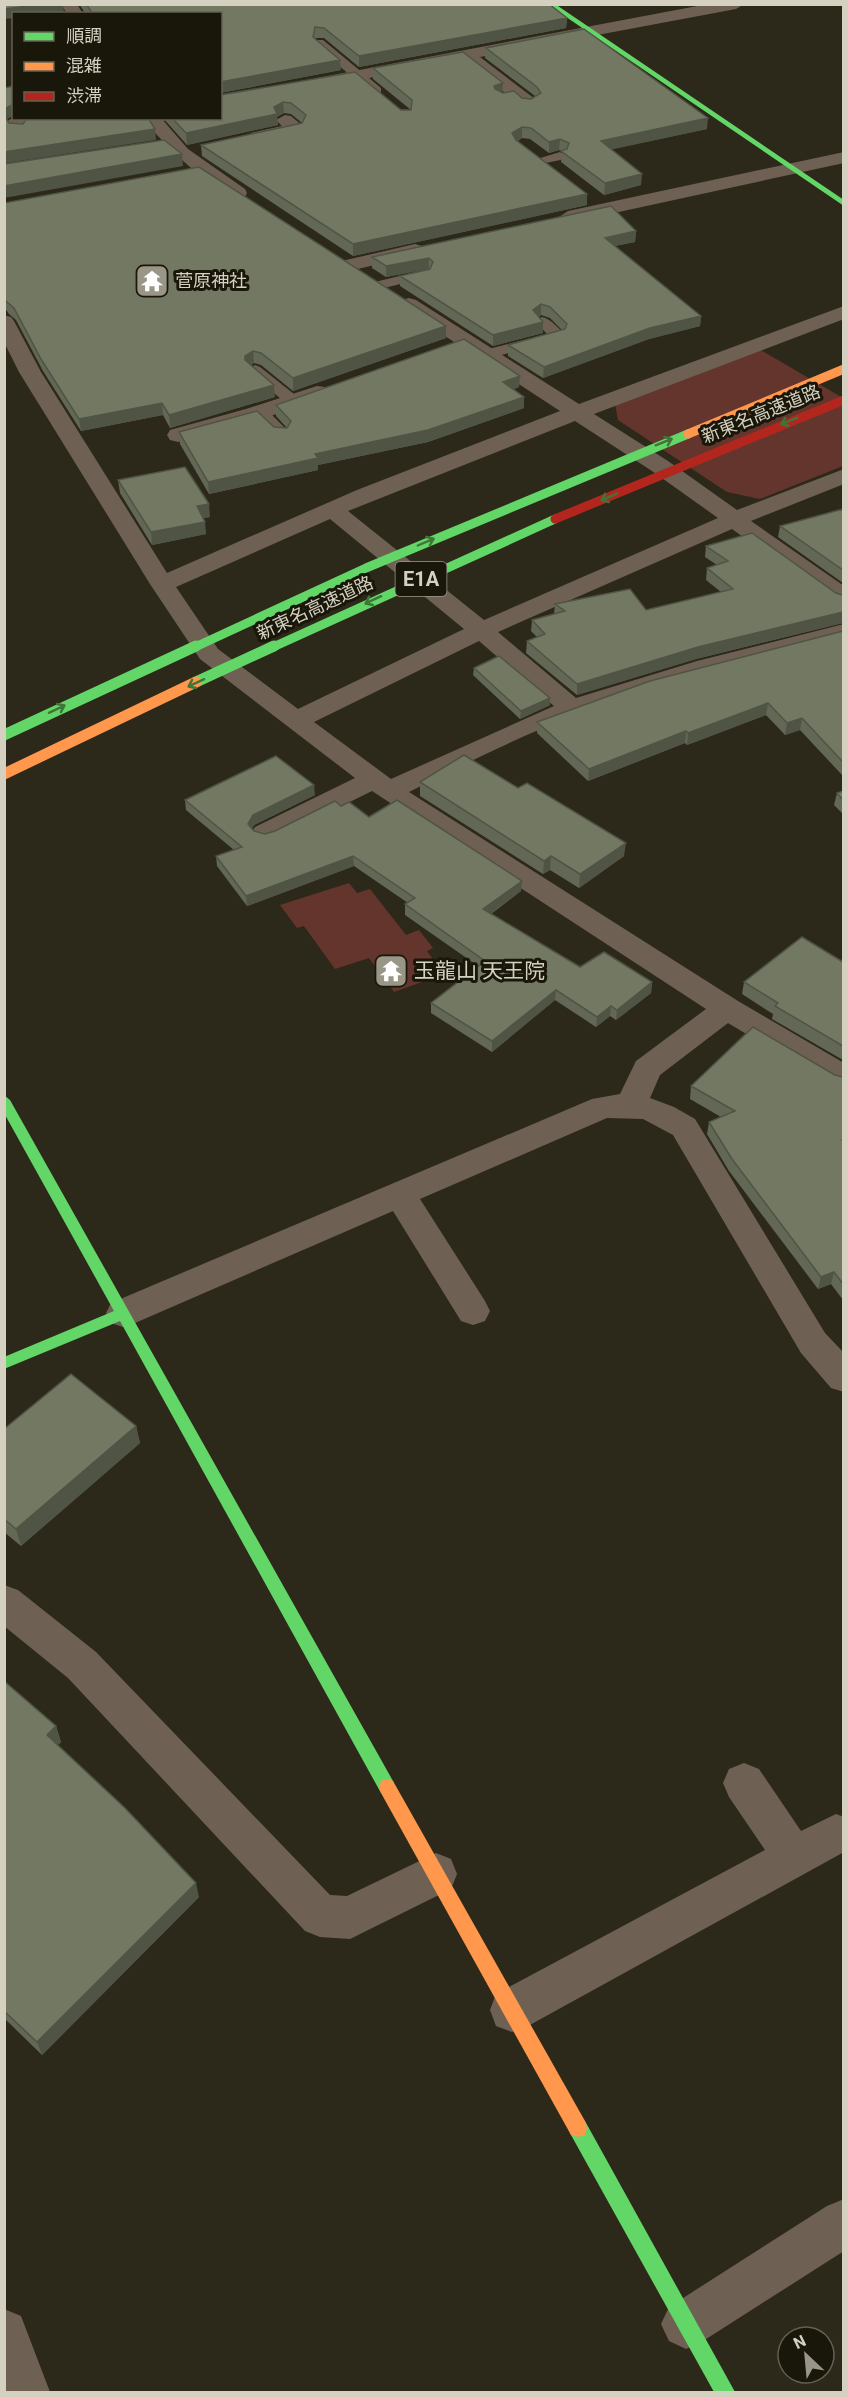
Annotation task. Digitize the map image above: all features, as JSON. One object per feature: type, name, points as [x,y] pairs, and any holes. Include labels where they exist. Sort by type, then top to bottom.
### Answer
[{"type":"main road","points":[[550,4],[843,204]]},
{"type":"main road","name":"新東名高速道路","points":[[4,735],[366,568],[843,369]]},
{"type":"main road","name":"新東名高速道路","points":[[4,774],[403,586],[646,481],[843,400]]},
{"type":"main road","points":[[4,1100],[725,2392]]},
{"type":"main road","points":[[4,1363],[123,1313]]},
{"type":"street","points":[[300,86],[736,4]]},
{"type":"street","points":[[467,55],[517,99]]},
{"type":"street","points":[[15,122],[29,120]]},
{"type":"street","points":[[152,120],[171,147],[252,202]]},
{"type":"street","points":[[239,141],[295,128]]},
{"type":"street","points":[[523,145],[541,160],[560,165]]},
{"type":"street","points":[[171,147],[205,148]]},
{"type":"street","points":[[548,222],[843,157]]},
{"type":"street","points":[[180,175],[203,170]]},
{"type":"street","points":[[588,195],[607,209]]},
{"type":"street","points":[[349,265],[431,247]]},
{"type":"street","points":[[330,252],[660,466],[843,598]]},
{"type":"street","points":[[162,584],[333,510],[575,413],[843,312]]},
{"type":"street","points":[[4,321],[30,372],[162,584],[209,654],[381,785],[728,1008],[843,1078]]},
{"type":"street","points":[[445,348],[466,341]]},
{"type":"street","points":[[178,435],[260,412],[336,386]]},
{"type":"street","points":[[295,721],[481,630],[735,519],[843,476]]},
{"type":"street","points":[[333,510],[481,630],[572,708]]},
{"type":"street","points":[[274,822],[381,785],[572,708],[699,667],[843,631]]},
{"type":"street","points":[[632,1104],[647,1069],[728,1008]]},
{"type":"street","points":[[123,1313],[603,1107],[632,1104],[659,1111],[684,1127],[813,1343],[843,1378]]},
{"type":"street","points":[[400,1194],[472,1311]]},
{"type":"street","points":[[4,1602],[82,1665],[320,1916],[350,1918],[436,1874]]},
{"type":"street","points":[[744,1783],[794,1857]]},
{"type":"street","points":[[512,2010],[836,1834]]},
{"type":"street","points":[[686,2324],[843,2223]]},
{"type":"street","points":[[4,2333],[25,2392]]},
{"type":"lane","points":[[319,43],[365,74],[389,86]]},
{"type":"lane","points":[[365,74],[390,102]]},
{"type":"lane","points":[[380,285],[424,274]]},
{"type":"lane","points":[[486,354],[558,336],[542,321]]},
{"type":"lane","points":[[255,370],[293,401]]},
{"type":"lane","points":[[260,412],[282,434]]},
{"type":"shaded area","points":[[759,349],[843,398],[843,466],[760,499],[727,492],[618,420],[615,404]]},
{"type":"shaded area","points":[[349,883],[357,893],[370,889],[406,935],[419,930],[433,948],[427,951],[444,974],[394,992],[369,958],[335,969],[304,926],[297,928],[280,905]]},
{"type":"building","points":[[4,4],[44,4],[4,9]]},
{"type":"building","points":[[86,4],[549,4],[567,18],[359,56],[324,28],[315,27],[313,37],[340,60],[222,82],[222,12],[92,12]]},
{"type":"building","points":[[584,29],[708,118],[601,141],[642,174],[605,183],[561,151],[567,149],[569,143],[560,139],[549,142],[531,128],[522,127],[512,133],[516,140],[587,194],[353,244],[201,145],[302,123],[306,115],[291,103],[283,102],[274,107],[277,114],[186,133],[174,120],[222,120],[222,95],[355,72],[401,110],[411,110],[412,100],[373,68],[463,52],[503,83],[494,86],[495,89],[503,93],[514,91],[522,98],[531,99],[541,93],[537,87],[486,48]]},
{"type":"building","points":[[12,86],[12,105],[4,109],[4,88]]},
{"type":"building","points":[[4,115],[9,123],[23,124],[26,120],[149,120],[155,129],[4,152]]},
{"type":"building","points":[[164,140],[182,154],[4,186],[4,164]]},
{"type":"building","points":[[199,167],[446,326],[293,378],[261,353],[253,351],[245,356],[245,360],[274,385],[169,415],[162,403],[79,419],[41,359],[14,308],[4,299],[4,203]]},
{"type":"building","points":[[611,206],[636,231],[605,238],[701,316],[650,328],[544,367],[508,345],[565,329],[567,324],[550,307],[541,304],[533,310],[543,322],[493,335],[400,276],[430,269],[433,262],[429,258],[386,266],[372,257]]},
{"type":"building","points":[[464,339],[520,376],[503,382],[524,397],[428,430],[315,454],[318,458],[208,482],[179,432],[257,411],[274,427],[287,428],[291,421],[276,405]]},
{"type":"building","points":[[185,467],[209,504],[197,506],[205,522],[151,532],[118,480]]},
{"type":"building","points":[[843,509],[843,570],[780,526]]},
{"type":"building","points":[[752,533],[836,593],[843,595],[843,612],[698,647],[577,684],[527,641],[545,634],[532,620],[565,611],[555,604],[630,589],[646,610],[733,589],[707,568],[728,561],[706,546]]},
{"type":"building","points":[[843,631],[843,762],[802,718],[787,723],[768,703],[688,733],[686,731],[589,769],[537,722],[650,681]]},
{"type":"building","points":[[499,656],[550,698],[521,711],[474,668]]},
{"type":"building","points":[[464,755],[518,788],[527,783],[626,843],[580,874],[551,856],[544,861],[420,782]]},
{"type":"building","points":[[276,756],[314,785],[253,815],[248,824],[254,831],[265,834],[275,831],[335,801],[341,806],[349,802],[369,817],[397,800],[522,881],[483,909],[580,967],[604,952],[652,982],[617,1010],[611,1006],[597,1017],[556,990],[492,1041],[431,1003],[485,961],[405,904],[415,898],[353,856],[246,896],[216,856],[242,847],[185,800]]},
{"type":"building","points":[[843,791],[843,800],[837,793]]},
{"type":"building","points":[[802,937],[843,962],[843,1046],[775,1006],[778,1003],[744,982]]},
{"type":"building","points":[[753,1027],[835,1075],[843,1077],[843,1284],[834,1272],[821,1277],[732,1159],[709,1122],[735,1111],[691,1086]]},
{"type":"building","points":[[71,1374],[136,1426],[16,1529],[4,1519],[4,1429]]},
{"type":"building","points":[[4,1681],[56,1726],[47,1735],[125,1808],[196,1883],[37,2042],[4,2011]]},
{"type":"traffic: fast","points":[[550,4],[844,204]]},
{"type":"traffic: fast","points":[[4,735],[366,568],[688,434]]},
{"type":"traffic: fast","points":[[196,682],[555,519]]},
{"type":"traffic: fast","points":[[4,1100],[387,1787]]},
{"type":"traffic: fast","points":[[4,1363],[123,1313]]},
{"type":"traffic: fast","points":[[578,2128],[725,2392]]},
{"type":"traffic: slow","points":[[688,434],[844,369]]},
{"type":"traffic: slow","points":[[4,774],[196,682]]},
{"type":"traffic: slow","points":[[387,1787],[578,2128]]},
{"type":"traffic: jam","points":[[555,519],[844,400]]},
{"type":"place","name":"菅原神社","points":[[152,281]]},
{"type":"place","name":"玉龍山 天王院","points":[[391,971]]}]
